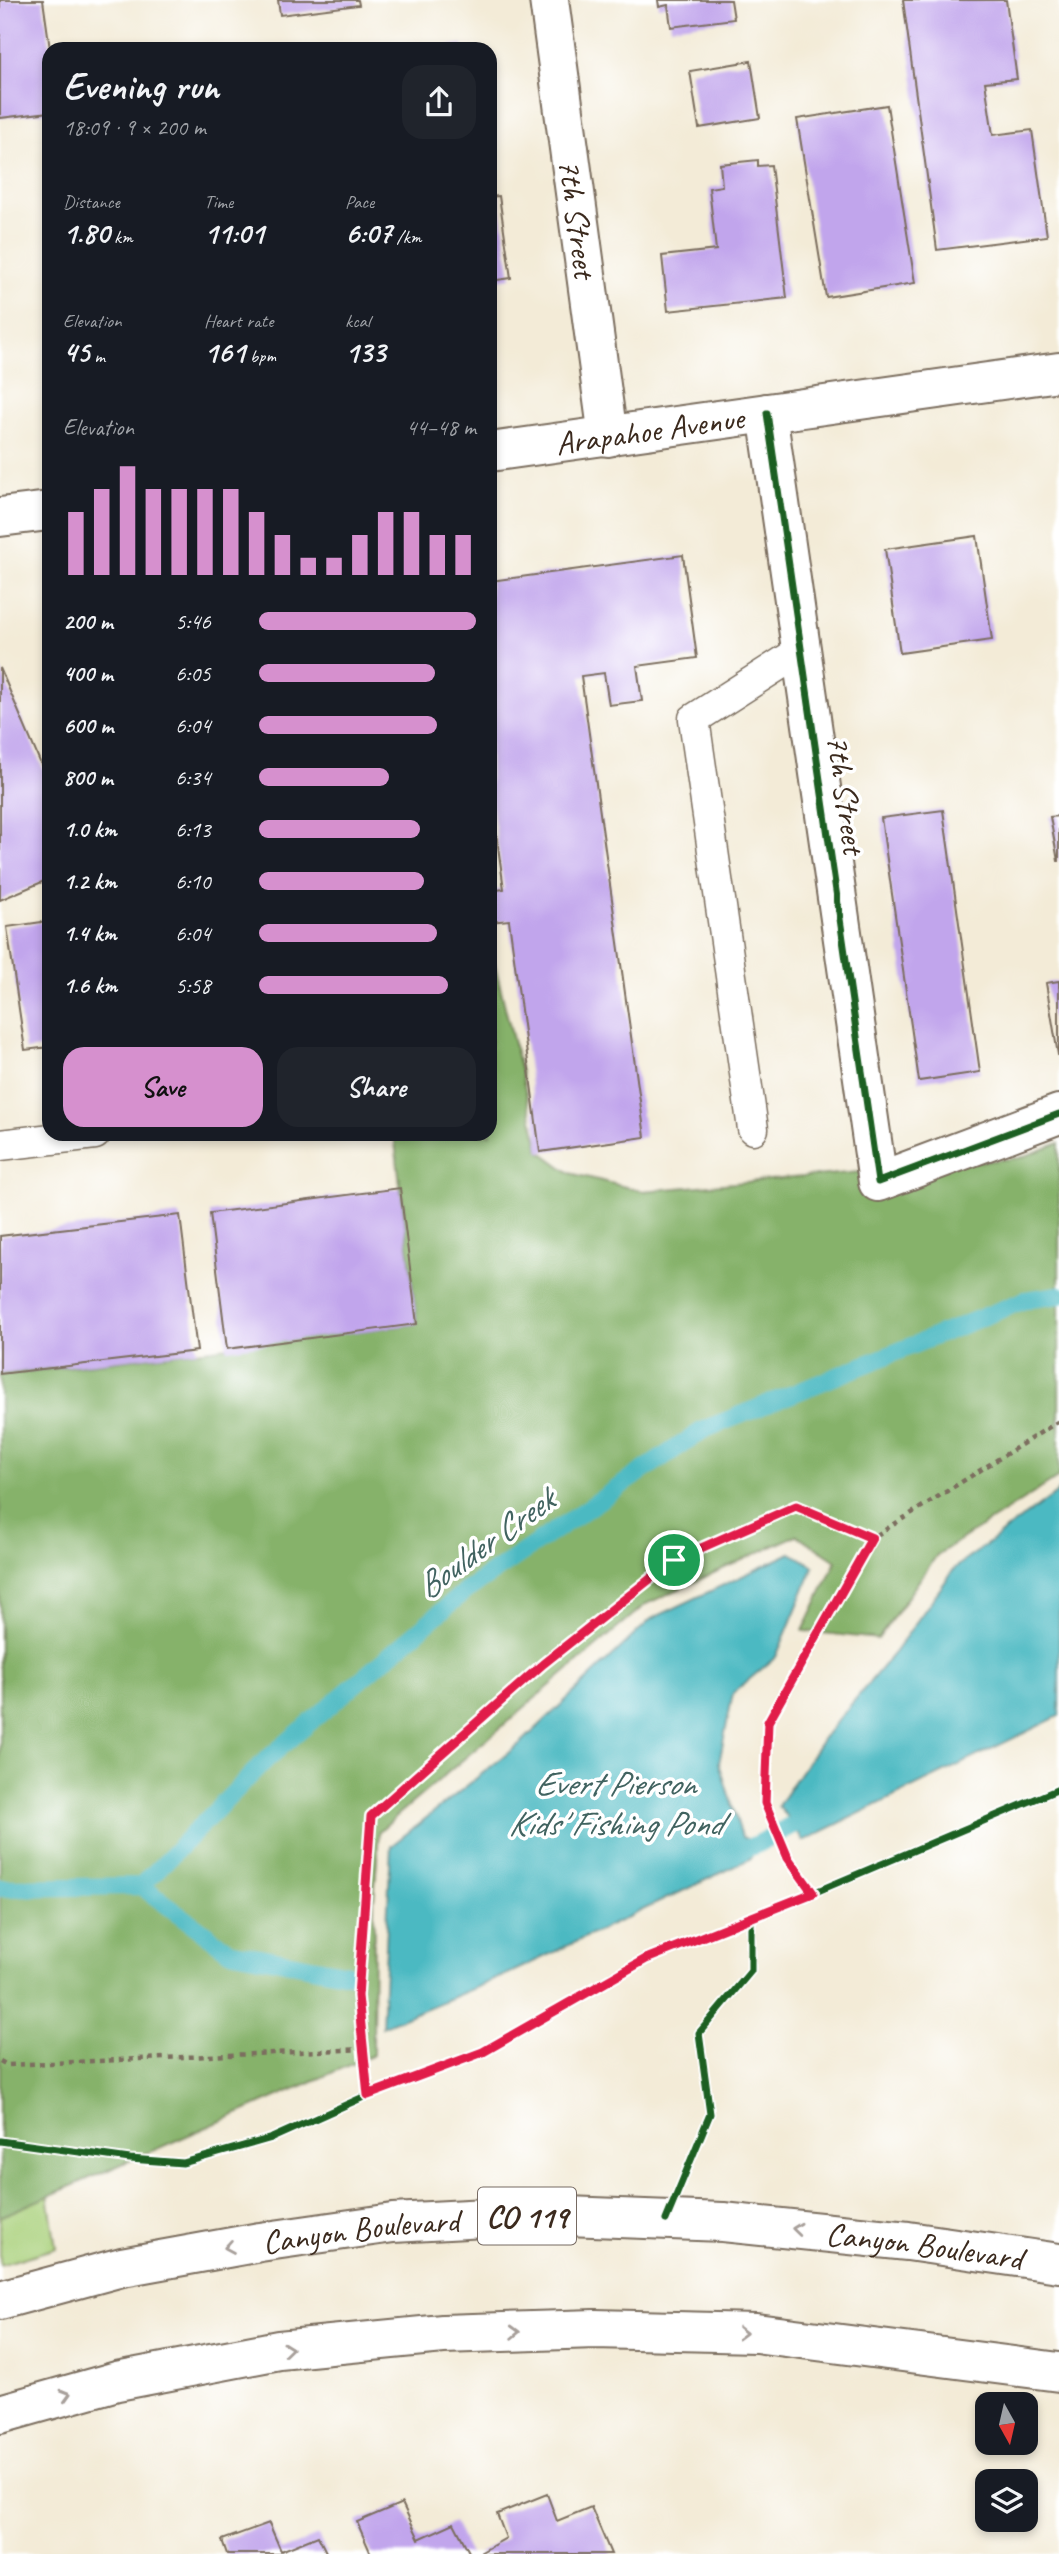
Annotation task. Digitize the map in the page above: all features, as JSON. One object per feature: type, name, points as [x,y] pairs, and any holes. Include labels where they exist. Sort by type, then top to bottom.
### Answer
[{"type":"main road","name":"7th Street","points":[[549,0],[608,437]]},
{"type":"main road","name":"Arapahoe Avenue","points":[[497,451],[1059,372]]},
{"type":"main road","name":"7th Street","points":[[767,413],[878,1182],[1059,1114]]},
{"type":"main road","points":[[0,517],[42,512]]},
{"type":"main road","name":"Canyon Boulevard","points":[[0,2300],[122,2267],[260,2242],[393,2223],[541,2215],[723,2222],[908,2241],[1059,2263]]},
{"type":"main road","points":[[0,2414],[117,2381],[279,2350],[443,2334],[595,2329],[755,2333],[1059,2371]]},
{"type":"lane","points":[[753,1129],[694,719],[802,650]]},
{"type":"lane","points":[[0,1145],[42,1140]]},
{"type":"path","points":[[813,1893],[788,1858],[765,1803],[768,1722],[872,1538],[1059,1421]]},
{"type":"path","points":[[368,2095],[358,1996],[371,1816],[543,1664],[674,1560],[796,1506],[872,1538]]},
{"type":"path","points":[[800,1898],[825,1888]]},
{"type":"path","points":[[0,2061],[7,2065],[364,2049]]},
{"type":"path","points":[[356,2101],[381,2090]]},
{"type":"green space","points":[[497,974],[540,1151],[570,1173],[642,1191],[1020,1158],[1059,1143],[1059,1477],[937,1555],[878,1639],[803,1631],[836,1561],[797,1535],[646,1604],[379,1831],[374,1900],[373,2055],[0,2217],[0,1375],[417,1324],[395,1141],[497,1141]]},
{"type":"green space","points":[[0,2019],[34,2102],[56,2248],[0,2265]]},
{"type":"water","points":[[1059,1491],[1059,1716],[803,1841],[778,1806],[823,1738],[894,1653],[955,1568]]},
{"type":"water","name":"Evert Pierson Kids' Fishing Pond","points":[[791,1553],[814,1566],[776,1657],[733,1693],[719,1763],[742,1837],[758,1844],[750,1859],[510,1973],[382,2027],[391,1846],[522,1742],[651,1619]]},
{"type":"building","points":[[0,0],[43,0],[49,42],[42,42],[42,113],[0,118]]},
{"type":"building","points":[[278,0],[358,0],[359,5],[280,15]]},
{"type":"building","points":[[658,0],[731,0],[734,19],[671,27],[668,5],[659,7]]},
{"type":"building","points":[[903,0],[1006,0],[1017,79],[985,82],[993,135],[1032,130],[1047,236],[937,250]]},
{"type":"building","points":[[751,61],[760,118],[699,128],[690,71]]},
{"type":"building","points":[[887,105],[915,283],[826,297],[797,119]]},
{"type":"building","points":[[758,160],[758,166],[771,165],[787,298],[668,311],[662,256],[716,250],[709,188],[722,186],[720,164]]},
{"type":"building","points":[[497,196],[511,278],[497,280]]},
{"type":"building","points":[[977,536],[992,640],[900,653],[885,549]]},
{"type":"building","points":[[683,555],[697,658],[637,666],[642,701],[609,705],[604,673],[581,676],[645,1137],[540,1152],[509,920],[497,921],[497,890],[504,889],[497,840],[497,580]]},
{"type":"building","points":[[0,668],[42,767],[42,882],[0,900]]},
{"type":"building","points":[[943,810],[980,1072],[919,1081],[881,818]]},
{"type":"building","points":[[1059,816],[1059,861],[1058,861],[1050,817]]},
{"type":"building","points":[[42,922],[42,1048],[25,1050],[7,927]]},
{"type":"building","points":[[1059,981],[1059,1055],[1058,1055],[1046,983]]},
{"type":"building","points":[[400,1188],[417,1324],[227,1349],[210,1213]]},
{"type":"building","points":[[180,1215],[197,1351],[0,1374],[0,1236]]},
{"type":"building","points":[[547,2494],[557,2521],[591,2507],[611,2554],[478,2554],[506,2538],[497,2514]]},
{"type":"building","points":[[402,2503],[419,2539],[454,2523],[470,2554],[371,2554],[357,2522]]},
{"type":"building","points":[[269,2523],[281,2551],[318,2536],[327,2554],[227,2554],[222,2540]]},
{"type":"waterway","name":"Boulder Creek","points":[[0,1888],[141,1886],[267,1759],[464,1592],[703,1430],[1025,1300],[1059,1295]]},
{"type":"waterway","points":[[736,1852],[758,1844],[814,1814]]},
{"type":"waterway","points":[[141,1886],[229,1951],[348,1974]]},
{"type":"cycle path","points":[[767,413],[878,1182],[1059,1114]]},
{"type":"cycle path","points":[[0,2141],[130,2159],[183,2163],[272,2138],[368,2095],[483,2052],[646,1959],[813,1893],[1059,1789]]},
{"type":"cycle path","points":[[666,2220],[710,2114],[699,2033],[751,1971],[751,1918]]},
{"type":"route","points":[[796,1506],[872,1538],[768,1722],[765,1803],[788,1858],[813,1893],[646,1959],[483,2052],[368,2095],[358,1996],[371,1816],[543,1664],[674,1560],[796,1506]]}]
